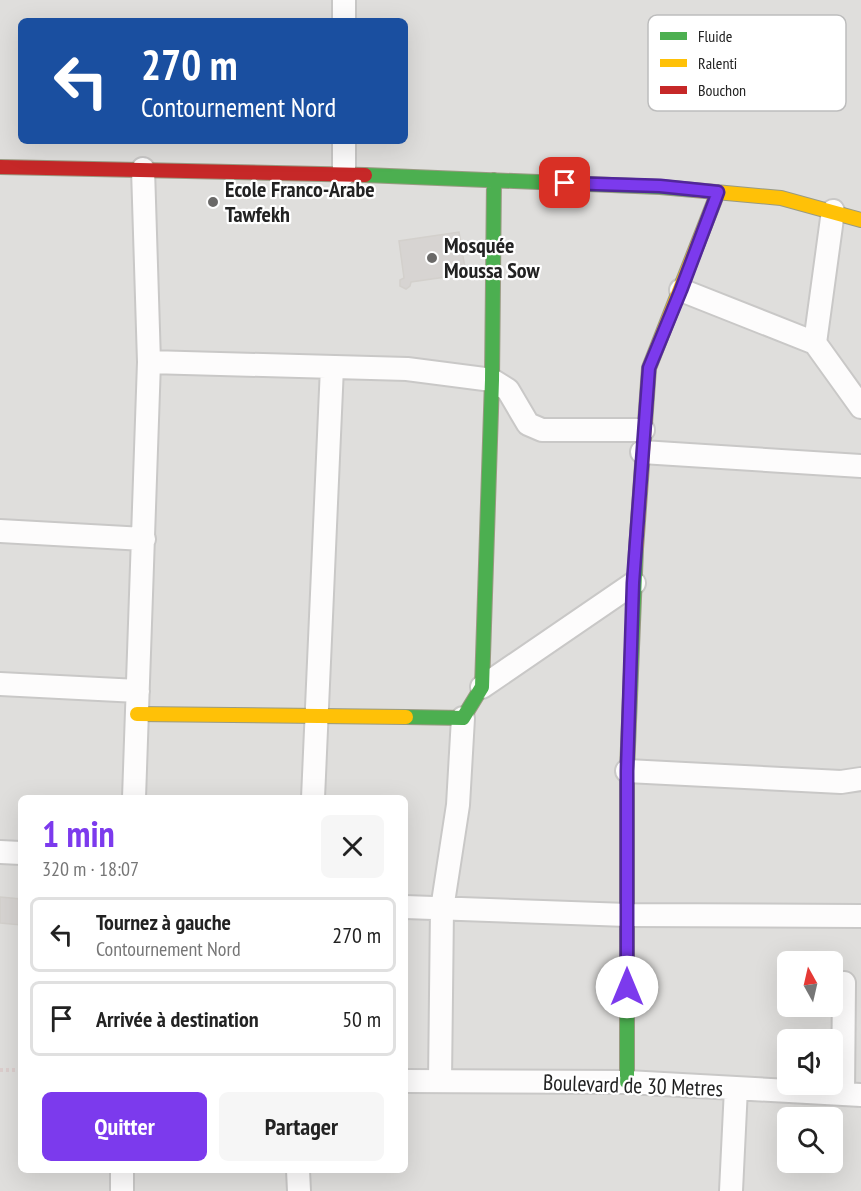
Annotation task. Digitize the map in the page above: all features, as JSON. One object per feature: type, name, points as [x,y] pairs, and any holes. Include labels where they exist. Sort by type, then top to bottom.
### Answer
[{"type":"street","points":[[344,0],[344,18]]},
{"type":"street","points":[[344,144],[344,174]]},
{"type":"street","points":[[0,167],[344,174],[660,186],[782,198],[861,220]]},
{"type":"street","points":[[134,795],[149,362],[143,169]]},
{"type":"street","points":[[482,687],[492,380],[494,180]]},
{"type":"street","points":[[627,1082],[627,771],[633,583],[649,368],[718,192]]},
{"type":"street","points":[[815,343],[833,211]]},
{"type":"street","points":[[681,290],[815,343],[861,407]]},
{"type":"street","points":[[149,362],[407,369],[492,380],[508,390],[528,424],[542,430],[861,466]]},
{"type":"street","points":[[313,795],[332,367]]},
{"type":"street","points":[[0,531],[144,539]]},
{"type":"street","points":[[440,1081],[442,909],[458,805],[463,718],[482,687],[633,583]]},
{"type":"street","points":[[0,684],[138,691]]},
{"type":"street","points":[[137,714],[463,718]]},
{"type":"street","points":[[627,771],[841,782],[861,779]]},
{"type":"street","points":[[0,852],[18,853]]},
{"type":"street","points":[[408,907],[627,915],[861,915]]},
{"type":"street","points":[[844,983],[852,1094]]},
{"type":"street","name":"Boulevard de 30 Metres","points":[[408,1081],[627,1082],[852,1094]]},
{"type":"street","points":[[731,1191],[736,1088]]},
{"type":"street","points":[[122,1173],[122,1191]]},
{"type":"street","points":[[298,1173],[299,1191]]},
{"type":"path","points":[[0,1070],[18,1070]]},
{"type":"shaded area","points":[[0,0],[861,0],[861,1191],[0,1191]]},
{"type":"building","name":"Mosquée Moussa Sow","points":[[459,232],[466,274],[411,282],[406,289],[400,286],[400,280],[404,278],[399,241]]},
{"type":"building","points":[[0,897],[18,899],[18,925],[0,923]]},
{"type":"traffic: fast","points":[[365,175],[694,190]]},
{"type":"traffic: fast","points":[[406,717],[463,718],[482,687],[492,380],[494,180]]},
{"type":"traffic: fast","points":[[627,1082],[627,771],[636,549]]},
{"type":"traffic: slow","points":[[694,190],[781,198],[861,220]]},
{"type":"traffic: slow","points":[[636,549],[649,368],[718,192]]},
{"type":"traffic: slow","points":[[137,714],[406,717]]},
{"type":"traffic: jam","points":[[0,167],[365,175]]},
{"type":"place","name":"Ecole Franco-Arabe Tawfekh","points":[[213,202]]},
{"type":"place","name":"Mosquée Moussa Sow","points":[[432,258]]},
{"type":"route","points":[[565,183],[660,186],[718,192],[649,368],[633,583],[627,771],[627,987]]}]
